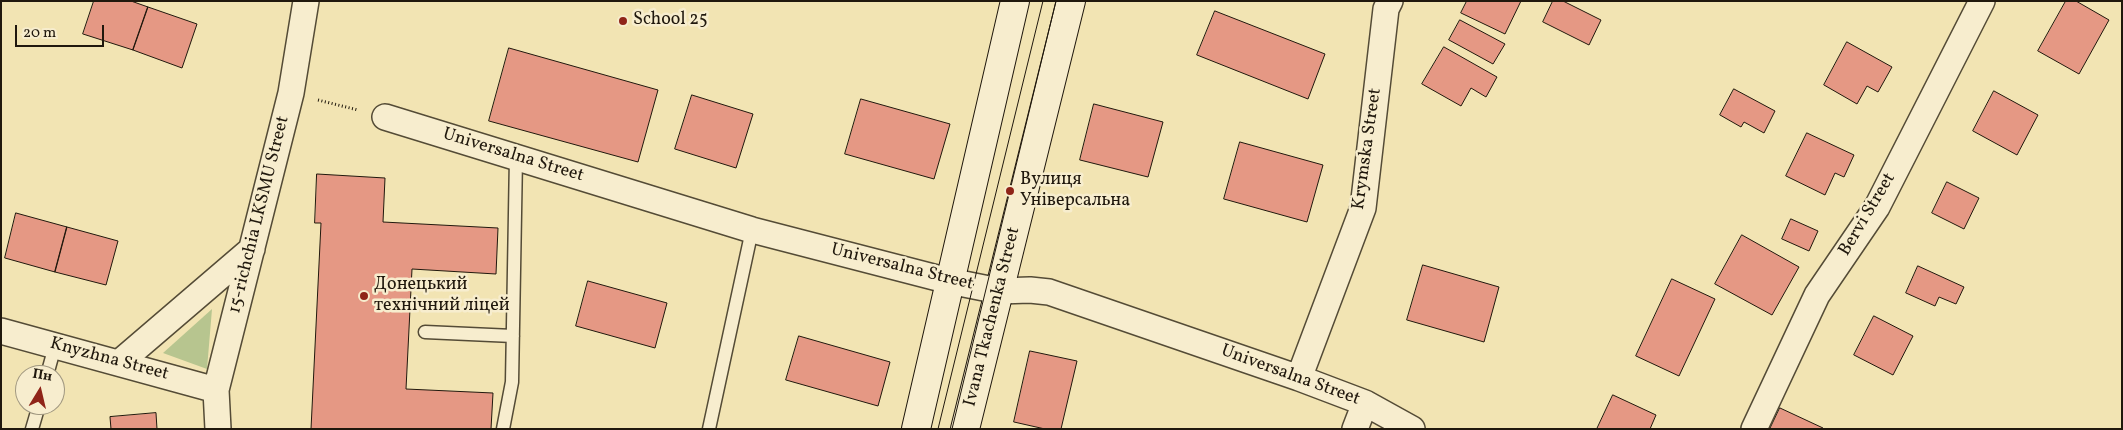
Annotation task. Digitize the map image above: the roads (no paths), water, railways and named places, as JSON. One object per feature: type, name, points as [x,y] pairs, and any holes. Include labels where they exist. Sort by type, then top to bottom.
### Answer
[{"type":"main road","points":[[916,429],[1015,1]]},
{"type":"main road","name":"Ivana Tkachenka Street","points":[[965,429],[1071,1]]},
{"type":"street","name":"15-richchia LKSMU Street","points":[[218,429],[216,390],[291,94],[306,1]]},
{"type":"street","name":"Krymska Street","points":[[1299,378],[1363,208],[1386,9],[1390,1]]},
{"type":"street","name":"Bervi Street","points":[[1754,429],[1817,295],[1877,207],[1982,1]]},
{"type":"street","name":"Universalna Street","points":[[386,117],[752,230],[949,281],[999,291],[1030,290],[1049,292],[1299,378],[1365,403],[1412,429]]},
{"type":"street","points":[[118,363],[252,249]]},
{"type":"street","name":"Knyzhna Street","points":[[1,331],[216,390]]},
{"type":"street","points":[[1355,429],[1365,403]]},
{"type":"lane","points":[[503,429],[512,382],[516,157]]},
{"type":"lane","points":[[709,429],[752,230]]},
{"type":"lane","points":[[425,332],[513,336]]},
{"type":"lane","points":[[50,365],[56,346]]},
{"type":"lane","points":[[32,429],[36,415]]},
{"type":"tram line","points":[[938,429],[1043,1]]},
{"type":"tram line","points":[[952,429],[1056,1]]},
{"type":"place","name":"School 25","points":[[623,21]]},
{"type":"place","name":"Вулиця Універсальна","points":[[1010,191]]},
{"type":"place","name":"Донецький технічний ліцей","points":[[364,296]]}]
